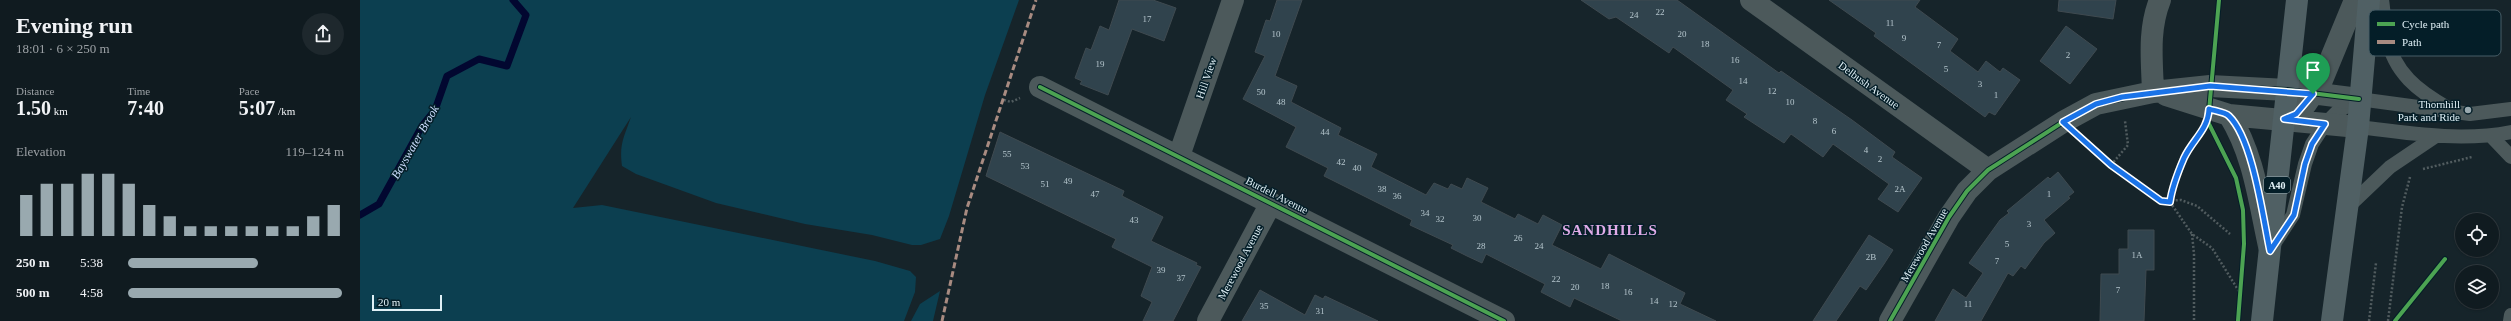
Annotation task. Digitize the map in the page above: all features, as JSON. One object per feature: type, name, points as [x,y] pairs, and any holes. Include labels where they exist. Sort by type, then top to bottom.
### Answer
[{"type":"highway","name":"A40","points":[[2262,321],[2297,0]]},
{"type":"highway","points":[[2332,321],[2358,128],[2359,99],[2369,0]]},
{"type":"street","name":"Hill View","points":[[1179,156],[1233,0]]},
{"type":"street","name":"Delbush Avenue","points":[[1751,0],[1988,170]]},
{"type":"street","points":[[2153,92],[2151,34],[2153,19],[2160,0]]},
{"type":"street","points":[[2284,119],[2296,114],[2313,94],[2331,59],[2355,0]]},
{"type":"street","name":"Merewood Avenue","points":[[1890,321],[1949,217],[1966,192],[1988,170],[2063,122],[2096,104],[2153,92],[2210,86],[2287,90],[2359,99]]},
{"type":"street","name":"Burdell Avenue","points":[[1040,87],[1271,202],[1504,321]]},
{"type":"street","name":"Merewood Avenue","points":[[2153,92],[2216,115],[2284,119],[2358,128]]},
{"type":"street","points":[[2216,115],[2242,136],[2252,167],[2270,251]]},
{"type":"street","name":"Merewood Avenue","points":[[1208,321],[1271,202]]},
{"type":"lane","points":[[2382,0],[2383,10]]},
{"type":"lane","points":[[2393,56],[2396,66],[2414,86],[2454,112]]},
{"type":"lane","points":[[2270,251],[2294,215],[2305,164],[2312,144],[2325,124],[2337,112],[2359,99],[2470,114],[2511,109]]},
{"type":"lane","points":[[2358,128],[2436,136],[2491,136],[2511,132]]},
{"type":"lane","points":[[2348,207],[2390,167],[2436,136]]},
{"type":"lane","points":[[2491,136],[2511,157]]},
{"type":"lane","points":[[2510,321],[2511,315]]},
{"type":"path","points":[[2216,115],[2185,157],[2172,188],[2170,202],[2192,234],[2212,248],[2240,293]]},
{"type":"path","points":[[2111,165],[2128,145],[2124,116]]},
{"type":"path","points":[[2063,122],[2111,165],[2161,201],[2170,202],[2181,200],[2197,206],[2230,234]]},
{"type":"path","points":[[2419,170],[2473,156]]},
{"type":"path","points":[[2388,321],[2402,207],[2411,172]]},
{"type":"path","points":[[2192,234],[2194,254],[2194,321]]},
{"type":"path","points":[[2369,321],[2376,263]]},
{"type":"path","points":[[2239,300],[2240,286]]},
{"type":"shaded area","points":[[360,0],[1019,0],[985,95],[949,216],[940,239],[921,245],[912,245],[872,235],[805,224],[716,203],[636,174],[622,166],[621,158],[623,141],[631,117],[573,208],[602,205],[875,261],[910,271],[916,277],[915,292],[904,321],[360,321]]},
{"type":"shaded area","points":[[940,291],[933,321],[911,321],[920,304]]},
{"type":"building","points":[[1119,0],[1153,0],[1176,8],[1164,41],[1132,29],[1108,95],[1080,84],[1082,81],[1075,78],[1086,48],[1091,50],[1100,26],[1109,30]]},
{"type":"building","points":[[1277,0],[1302,0],[1275,76],[1297,86],[1291,102],[1341,128],[1338,135],[1377,154],[1371,167],[1426,195],[1434,183],[1448,189],[1451,184],[1462,189],[1467,178],[1488,188],[1481,202],[1515,219],[1518,214],[1538,224],[1543,215],[1562,225],[1552,245],[1601,269],[1609,254],[1685,293],[1680,304],[1716,321],[1622,321],[1574,298],[1570,307],[1541,292],[1545,284],[1486,254],[1482,263],[1467,256],[1451,248],[1453,245],[1410,225],[1412,220],[1324,176],[1328,168],[1286,147],[1296,127],[1243,99],[1265,56],[1255,52],[1266,20],[1270,21]]},
{"type":"building","points":[[1581,0],[1677,0],[1779,73],[1781,71],[1852,120],[1895,152],[1892,157],[1922,178],[1898,212],[1878,199],[1889,184],[1833,144],[1823,157],[1791,134],[1784,143],[1744,117],[1747,114],[1726,100],[1733,90],[1673,47],[1669,53],[1616,17],[1609,19]]},
{"type":"building","points":[[1829,0],[1920,0],[1915,7],[1958,39],[1950,51],[1978,72],[1986,61],[2000,72],[2003,68],[2020,80],[1995,115],[1989,112],[1985,117],[1874,36],[1876,33]]},
{"type":"building","points":[[2059,0],[2116,0],[2113,19],[2058,11]]},
{"type":"building","points":[[2066,26],[2097,49],[2070,84],[2040,61]]},
{"type":"building","points":[[1000,132],[1124,191],[1122,196],[1163,217],[1151,241],[1197,263],[1196,265],[1201,267],[1173,321],[1143,321],[1152,302],[1141,296],[1152,267],[1112,247],[1116,239],[986,176]]},
{"type":"building","points":[[2058,172],[2074,192],[2068,197],[2070,198],[2044,220],[2055,233],[2044,243],[2025,269],[2021,266],[2013,276],[2008,273],[1981,321],[1935,321],[1953,289],[1966,298],[1983,273],[1969,263],[2000,220],[2009,213],[2007,211],[2048,177],[2050,179]]},
{"type":"building","points":[[2128,230],[2154,230],[2154,270],[2146,270],[2144,321],[2100,321],[2101,274],[2119,274],[2119,249],[2128,249]]},
{"type":"building","points":[[1869,235],[1893,250],[1884,264],[1866,290],[1860,286],[1836,321],[1813,321]]},
{"type":"building","points":[[1260,290],[1305,315],[1315,295],[1323,299],[1325,296],[1378,321],[1242,321]]},
{"type":"waterway","name":"Bayswater Brook","points":[[360,215],[379,204],[422,126],[435,110],[447,76],[479,59],[507,66],[526,15],[513,0]]},
{"type":"marked path","points":[[942,321],[967,208],[1036,0]]},
{"type":"cycle path","points":[[2219,0],[2208,122],[2236,178],[2243,210],[2244,244],[2238,321]]},
{"type":"cycle path","points":[[1890,321],[1949,217],[1967,191],[1988,170],[2063,122],[2096,104],[2153,92],[2210,86],[2287,90],[2359,99]]},
{"type":"cycle path","points":[[1040,87],[1504,321]]},
{"type":"cycle path","points":[[2395,321],[2445,259]]},
{"type":"place","name":"Thornhill Park and Ride","points":[[2468,110]]},
{"type":"district","name":"SANDHILLS","points":[[1610,230]]},
{"type":"route","points":[[2210,86],[2287,90],[2313,94],[2296,114],[2284,119],[2325,124],[2312,144],[2305,164],[2294,215],[2270,251],[2252,167],[2242,136],[2229,115],[2209,109],[2208,122],[2185,157],[2172,188],[2170,202],[2161,201],[2111,165],[2063,122],[2096,104],[2122,97],[2153,92],[2210,86]]}]
